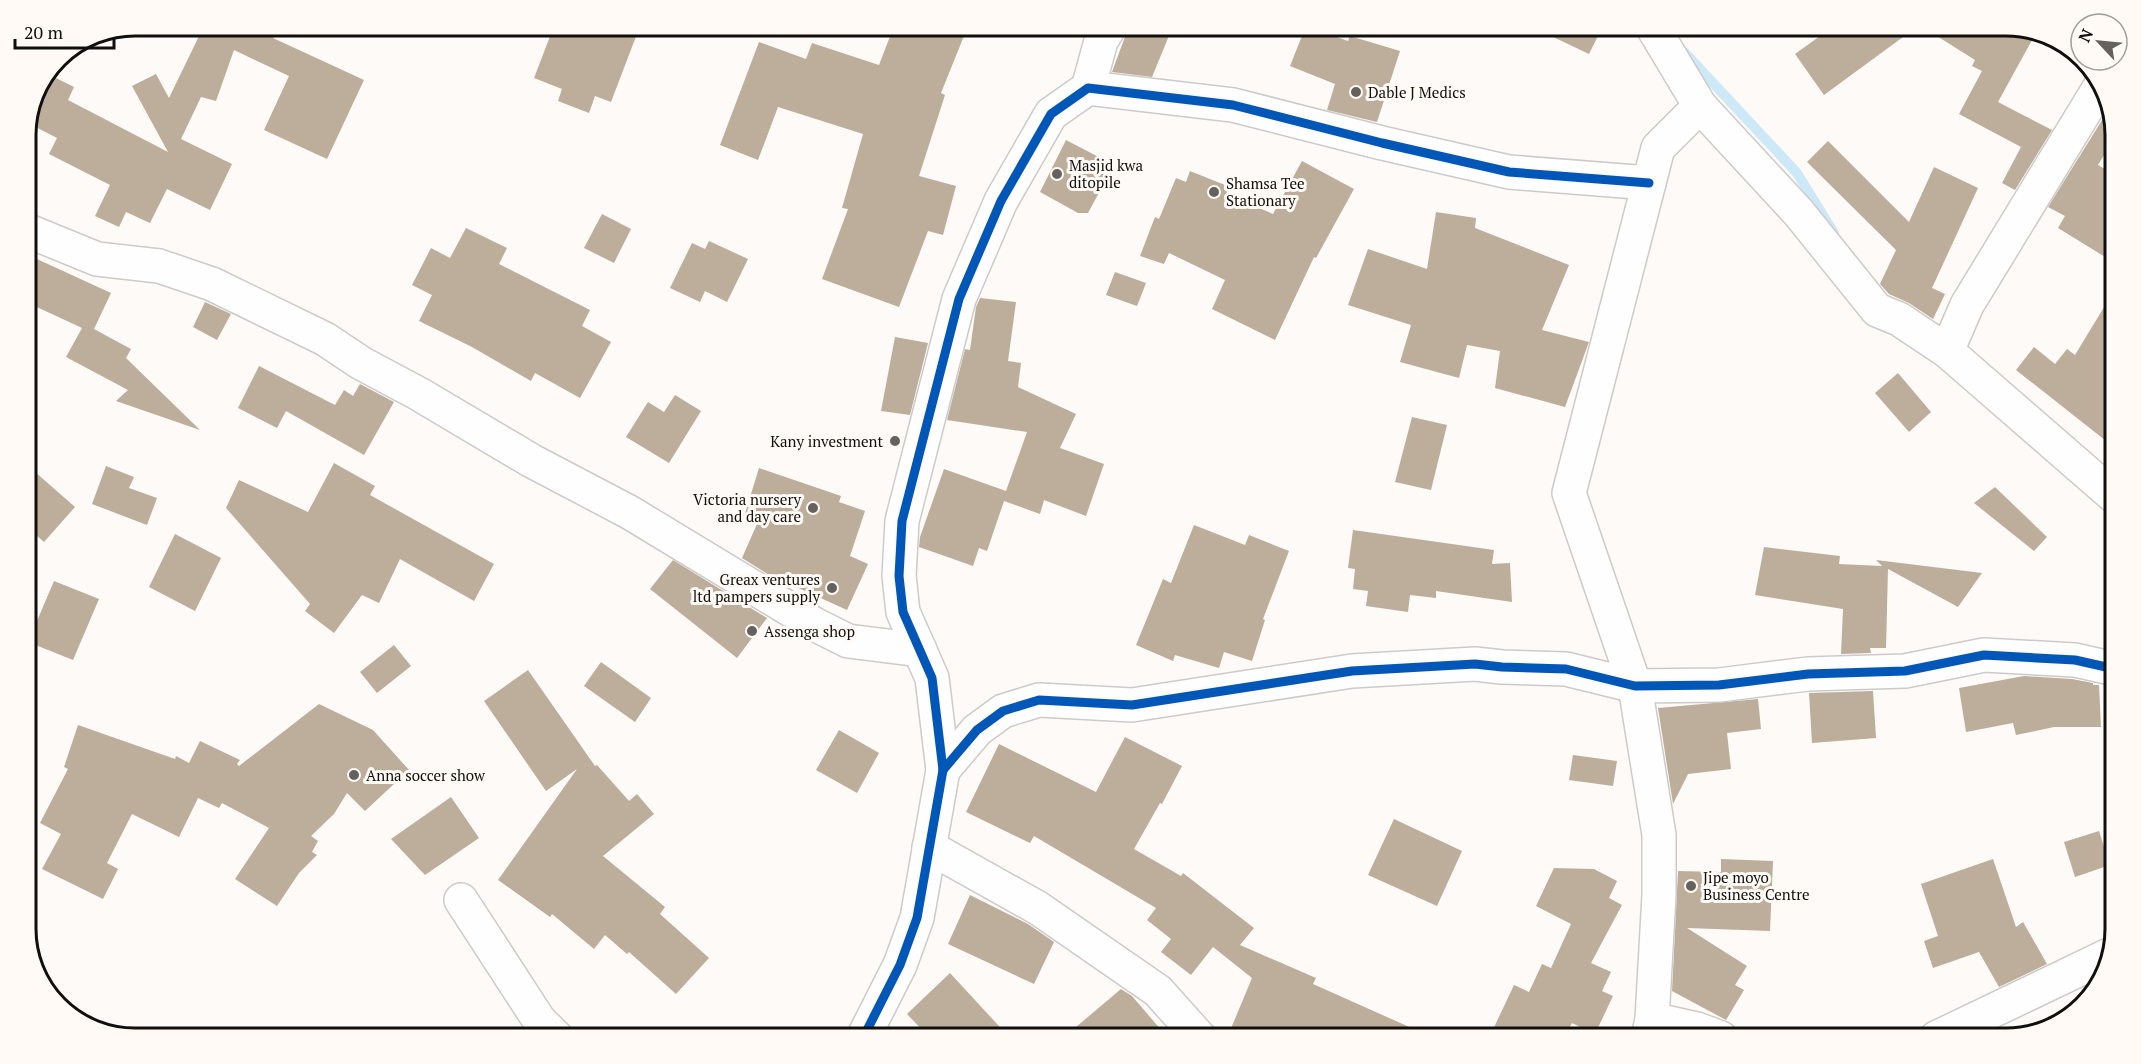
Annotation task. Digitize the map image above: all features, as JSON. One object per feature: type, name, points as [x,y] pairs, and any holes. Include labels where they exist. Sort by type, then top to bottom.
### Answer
[{"type":"street","points":[[876,1028],[916,918],[942,770],[932,678],[903,612],[898,576],[902,521],[959,299],[1001,201],[1051,114],[1088,88],[1104,36]]},
{"type":"street","points":[[1658,36],[1700,106],[1799,213],[1877,310],[1899,319],[1947,351],[2105,483]]},
{"type":"street","points":[[1088,88],[1233,105],[1509,172],[1649,183]]},
{"type":"street","points":[[1947,351],[1967,305],[2096,93]]},
{"type":"street","points":[[1650,1028],[1659,895],[1659,835],[1635,686],[1569,493],[1658,148],[1700,106]]},
{"type":"street","points":[[36,234],[97,259],[159,266],[212,284],[325,339],[361,363],[419,394],[532,461],[629,512],[814,624],[848,641],[920,650]]},
{"type":"street","points":[[942,770],[977,730],[1003,711],[1040,700],[1132,705],[1352,670],[1475,664],[1566,669],[1635,686],[1719,685],[1808,674],[1905,671],[1984,655],[2075,660],[2105,667]]},
{"type":"street","points":[[929,847],[1038,908],[1158,991],[1191,1028]]},
{"type":"street","points":[[461,900],[539,1020],[547,1028]]},
{"type":"street","points":[[1957,1028],[2100,959]]},
{"type":"building","points":[[199,36],[274,36],[273,38],[364,80],[327,159],[264,130],[289,76],[234,50],[216,101],[201,97],[181,139],[232,164],[210,210],[167,189],[150,223],[126,212],[119,227],[95,216],[110,185],[49,154],[57,138],[36,127],[39,110],[46,91],[55,77],[74,87],[68,100],[168,152],[132,86],[156,74],[169,98]]},
{"type":"building","points":[[550,36],[636,36],[611,102],[595,96],[589,113],[558,101],[562,89],[534,78]]},
{"type":"building","points":[[890,36],[964,36],[941,93],[945,95],[919,176],[956,186],[943,235],[928,231],[899,307],[822,279],[848,209],[842,208],[863,134],[778,107],[758,160],[720,145],[759,42],[806,59],[812,43],[879,65]]},
{"type":"building","points":[[1125,36],[1169,36],[1152,77],[1112,72]]},
{"type":"building","points":[[1302,36],[1334,36],[1348,41],[1350,36],[1400,51],[1377,122],[1327,110],[1335,84],[1290,66]]},
{"type":"building","points":[[1551,36],[1598,36],[1589,54]]},
{"type":"building","points":[[1820,36],[1904,36],[1824,95],[1795,54]]},
{"type":"building","points":[[1937,36],[2006,36],[2032,40],[1998,102],[2052,130],[2015,190],[2002,183],[2021,147],[1959,114],[1982,71],[1972,66],[1975,60]]},
{"type":"building","points":[[2103,118],[2105,153],[2098,165],[2105,169],[2105,257],[2058,228],[2065,216],[2048,207]]},
{"type":"building","points":[[1066,140],[1114,165],[1088,213],[1078,213],[1040,192]]},
{"type":"building","points":[[1828,141],[1909,222],[1934,167],[1978,188],[1932,288],[1945,294],[1933,319],[1909,303],[1889,294],[1880,284],[1896,250],[1807,162]]},
{"type":"building","points":[[1302,161],[1354,189],[1316,258],[1314,257],[1275,340],[1212,309],[1225,280],[1169,253],[1164,264],[1140,256],[1155,217],[1159,219],[1176,178],[1186,182],[1190,171],[1230,187],[1226,194],[1273,214]]},
{"type":"building","points":[[1436,212],[1476,218],[1475,228],[1569,265],[1542,330],[1589,342],[1565,407],[1495,388],[1500,351],[1467,345],[1459,378],[1400,362],[1411,325],[1348,305],[1368,249],[1427,269]]},
{"type":"building","points":[[602,214],[631,229],[614,263],[584,248]]},
{"type":"building","points":[[466,228],[507,248],[499,264],[590,310],[582,326],[611,342],[580,398],[535,373],[531,381],[472,347],[419,321],[432,295],[412,285],[431,248],[450,258]]},
{"type":"building","points":[[709,241],[748,259],[727,302],[705,291],[700,302],[670,288],[692,243],[705,249]]},
{"type":"building","points":[[36,259],[111,293],[94,329],[131,349],[126,358],[200,430],[116,401],[128,390],[66,357],[82,328],[36,307]]},
{"type":"building","points":[[1115,272],[1146,283],[1137,306],[1106,295]]},
{"type":"building","points":[[980,298],[1016,302],[1008,361],[1021,363],[1018,387],[1076,414],[1060,448],[1104,464],[1086,516],[1044,500],[1040,514],[1004,501],[987,551],[979,548],[973,566],[919,547],[920,537],[944,469],[1006,491],[1027,432],[947,420],[965,349],[970,350],[976,307]]},
{"type":"building","points":[[205,302],[231,314],[217,340],[193,327]]},
{"type":"building","points":[[2105,306],[2105,440],[2016,370],[2034,347],[2055,364],[2067,349],[2075,355]]},
{"type":"building","points":[[895,337],[928,343],[910,415],[881,411]]},
{"type":"building","points":[[259,366],[335,405],[344,390],[353,396],[360,384],[394,402],[364,455],[286,411],[277,428],[238,408]]},
{"type":"building","points":[[1898,373],[1931,412],[1909,432],[1875,393]]},
{"type":"building","points":[[675,395],[701,411],[669,463],[626,437],[648,402],[664,412]]},
{"type":"building","points":[[1412,417],[1447,425],[1431,490],[1395,482]]},
{"type":"building","points":[[334,463],[375,486],[370,495],[494,564],[474,601],[400,559],[379,603],[362,595],[334,633],[305,611],[310,604],[226,508],[239,480],[308,512]]},
{"type":"building","points":[[106,466],[134,477],[129,488],[157,498],[147,525],[92,504]]},
{"type":"building","points":[[759,468],[841,496],[839,502],[865,511],[850,556],[868,564],[847,610],[792,585],[790,588],[742,558],[757,524],[743,520]]},
{"type":"building","points":[[36,473],[75,507],[44,542],[36,535]]},
{"type":"building","points":[[1995,487],[2047,537],[2034,551],[1974,503]]},
{"type":"building","points":[[1194,525],[1245,545],[1249,535],[1289,551],[1263,619],[1265,620],[1252,661],[1224,652],[1219,668],[1175,655],[1173,661],[1136,645],[1163,579],[1171,583]]},
{"type":"building","points":[[1353,530],[1494,550],[1492,564],[1510,563],[1512,602],[1436,591],[1436,598],[1410,595],[1408,612],[1366,606],[1368,591],[1353,589],[1355,569],[1348,568]]},
{"type":"building","points":[[175,534],[221,558],[195,611],[149,587]]},
{"type":"building","points":[[1764,547],[1840,556],[1839,564],[1882,566],[1876,560],[1982,573],[1958,607],[1888,569],[1886,648],[1870,648],[1871,653],[1841,654],[1843,609],[1755,595]]},
{"type":"building","points":[[673,560],[767,618],[737,658],[650,589]]},
{"type":"building","points":[[54,581],[99,599],[73,660],[36,645],[36,623]]},
{"type":"building","points":[[394,645],[411,666],[377,693],[360,672]]},
{"type":"building","points":[[601,662],[651,698],[635,722],[584,686]]},
{"type":"building","points":[[528,670],[595,766],[597,765],[629,801],[637,794],[654,814],[603,856],[665,907],[660,914],[709,958],[676,994],[629,952],[627,954],[605,935],[594,949],[552,914],[550,917],[498,880],[577,769],[546,791],[484,701]]},
{"type":"building","points":[[2024,676],[2072,679],[2099,685],[2101,727],[2054,727],[2016,735],[2013,723],[1966,732],[1959,688]]},
{"type":"building","points":[[1873,691],[1876,738],[1812,743],[1809,693]]},
{"type":"building","points":[[1758,699],[1761,729],[1727,733],[1731,769],[1688,774],[1673,804],[1658,708]]},
{"type":"building","points":[[319,704],[373,730],[409,770],[365,811],[347,793],[334,814],[311,836],[318,841],[312,852],[317,855],[299,873],[277,906],[235,879],[269,828],[222,803],[219,808],[198,798],[179,837],[132,814],[107,863],[118,869],[103,899],[42,869],[61,834],[40,823],[68,769],[64,767],[78,725],[175,759],[176,756],[189,763],[200,741],[240,760],[237,764],[239,766]]},
{"type":"building","points":[[839,730],[879,753],[857,793],[816,770]]},
{"type":"building","points":[[1125,737],[1182,766],[1134,849],[1181,876],[1183,873],[1254,928],[1240,945],[1316,978],[1313,984],[1412,1028],[1231,1028],[1252,978],[1213,947],[1191,975],[1161,952],[1171,939],[1147,920],[1156,908],[1034,836],[1030,843],[966,812],[999,744],[1096,792]]},
{"type":"building","points":[[1573,755],[1617,761],[1613,786],[1569,780]]},
{"type":"building","points":[[451,797],[479,838],[425,875],[391,839]]},
{"type":"building","points":[[1394,819],[1462,851],[1437,906],[1368,875]]},
{"type":"building","points":[[2099,831],[2105,850],[2105,867],[2075,877],[2064,842]]},
{"type":"building","points":[[1721,859],[1773,861],[1770,931],[1687,928],[1747,966],[1735,985],[1744,990],[1726,1020],[1672,991],[1678,871],[1721,872]]},
{"type":"building","points":[[1993,859],[2016,927],[2023,922],[2047,964],[1999,987],[1979,952],[1933,968],[1924,941],[1938,936],[1921,884]]},
{"type":"building","points":[[1554,868],[1594,869],[1617,881],[1609,898],[1622,905],[1591,963],[1611,972],[1602,991],[1613,996],[1598,1028],[1582,1028],[1572,1023],[1569,1028],[1494,1028],[1514,985],[1529,992],[1542,964],[1551,968],[1571,924],[1536,906]]},
{"type":"building","points":[[970,895],[1028,924],[1054,942],[1034,984],[948,944]]},
{"type":"building","points":[[950,973],[1001,1028],[920,1028],[907,1014]]},
{"type":"building","points":[[1121,989],[1132,996],[1159,1028],[1075,1028]]},
{"type":"waterway","points":[[1684,52],[1797,173],[1834,233]]},
{"type":"cycle path","points":[[868,1028],[900,965],[917,918],[943,770],[932,678],[903,612],[899,576],[902,521],[959,299],[1001,201],[1051,114],[1088,88],[1233,105],[1509,172],[1649,183]]},
{"type":"cycle path","points":[[943,770],[977,730],[1003,711],[1039,700],[1132,705],[1352,671],[1475,664],[1566,669],[1635,686],[1719,685],[1808,674],[1905,671],[1984,655],[2075,660],[2105,667]]},
{"type":"place","name":"Dable J Medics","points":[[1356,92]]},
{"type":"place","name":"Masjid kwa ditopile","points":[[1057,174]]},
{"type":"place","name":"Shamsa Tee Stationary","points":[[1214,192]]},
{"type":"place","name":"Kany investment","points":[[895,441]]},
{"type":"place","name":"Victoria nursery and day care","points":[[813,508]]},
{"type":"place","name":"Greax ventures ltd pampers supply","points":[[832,588]]},
{"type":"place","name":"Assenga shop","points":[[752,631]]},
{"type":"place","name":"Anna soccer show","points":[[354,775]]},
{"type":"place","name":"Jipe moyo Business Centre","points":[[1691,886]]}]
